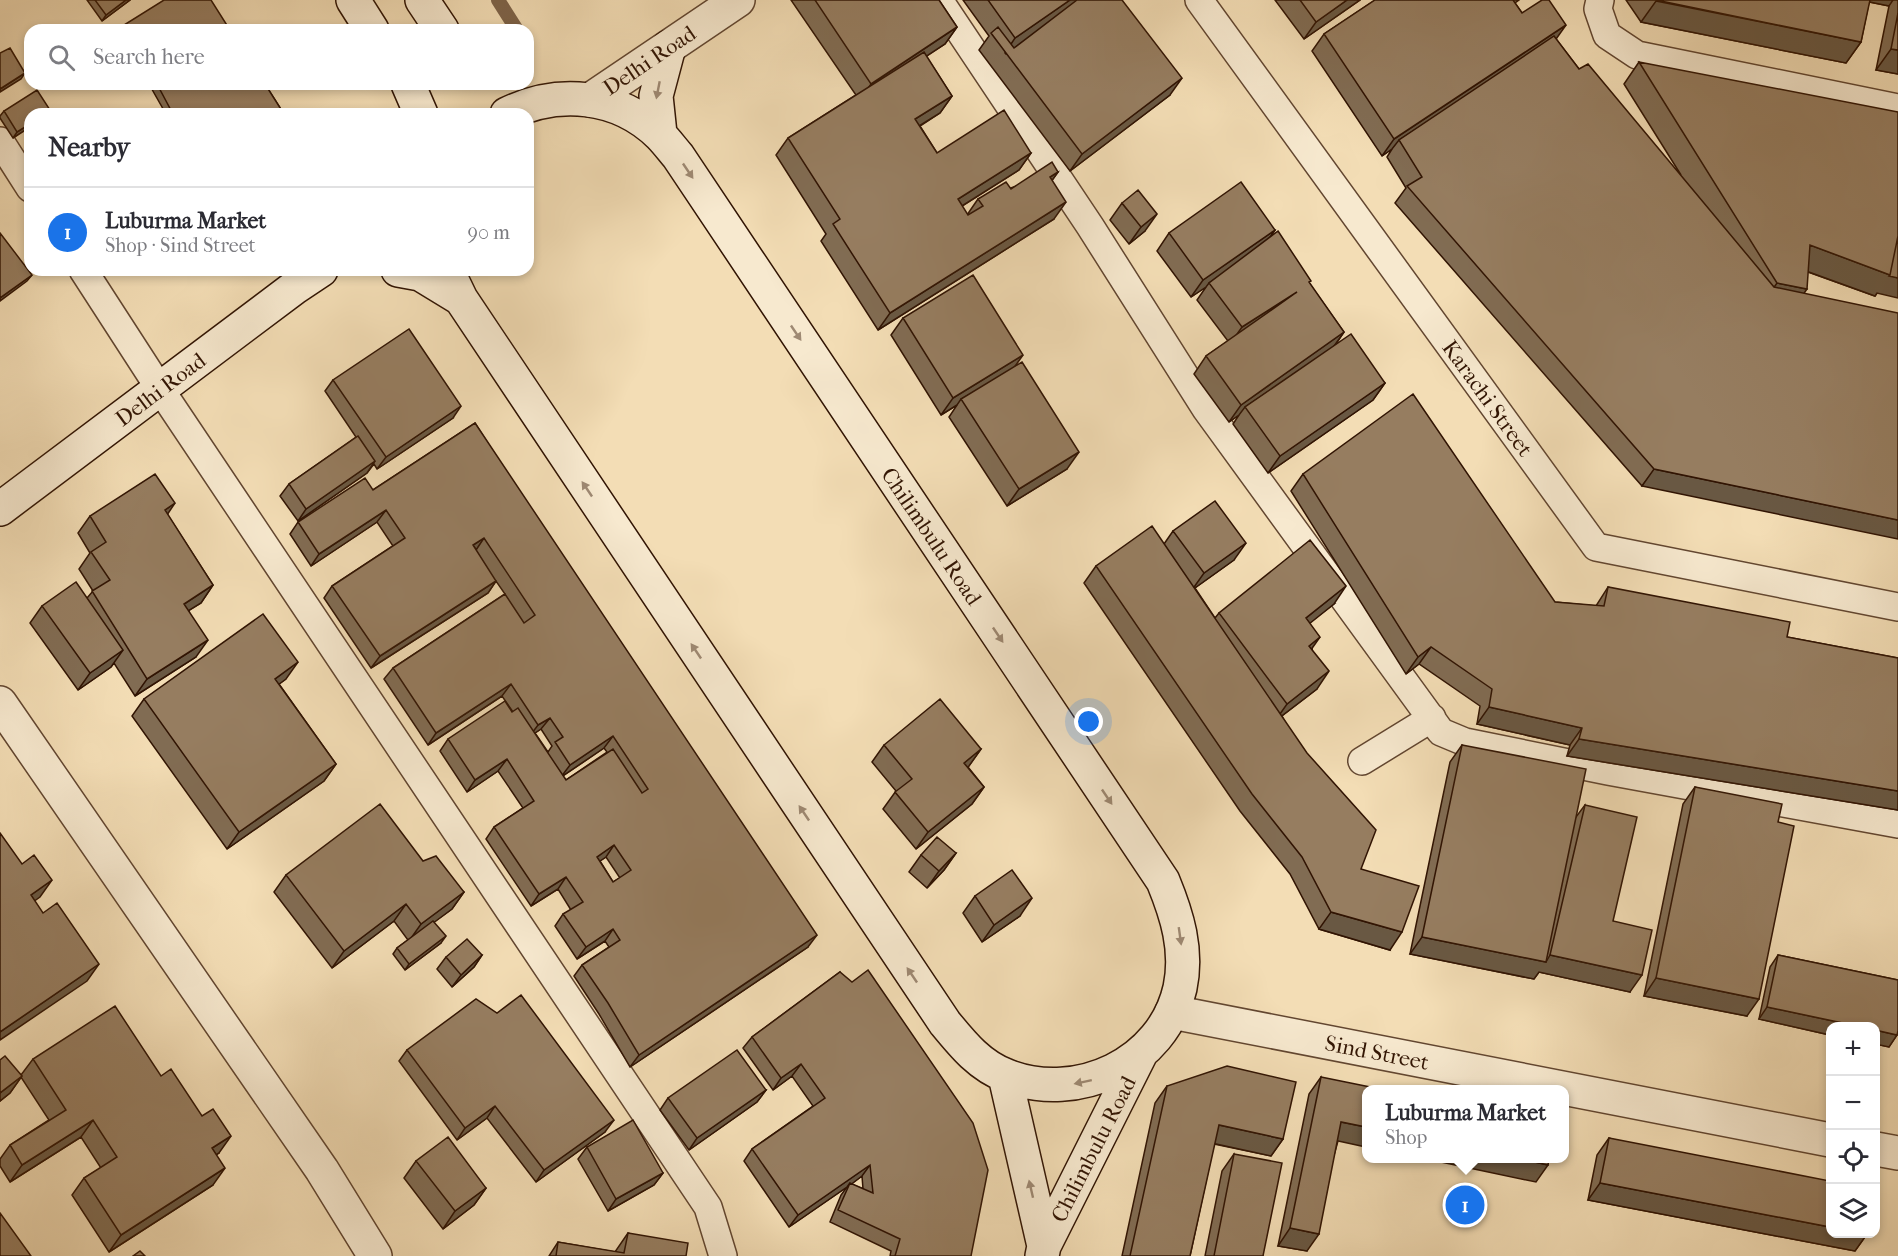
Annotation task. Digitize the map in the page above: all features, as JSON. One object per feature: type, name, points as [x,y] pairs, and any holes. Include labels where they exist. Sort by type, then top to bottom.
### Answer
[{"type":"main road","points":[[353,0],[368,24]]},
{"type":"main road","points":[[422,0],[438,24]]},
{"type":"main road","name":"Delhi Road","points":[[590,100],[738,0]]},
{"type":"main road","points":[[660,134],[656,96],[669,46]]},
{"type":"main road","points":[[411,90],[418,108]]},
{"type":"main road","name":"Chilimbulu Road","points":[[450,276],[461,299],[945,1023],[971,1054],[1005,1076],[1029,1083],[1053,1086],[1077,1084],[1100,1078],[1122,1067],[1141,1053],[1172,1012],[1180,987],[1183,958],[1180,931],[1163,880],[678,156],[660,134],[637,117],[611,105],[590,100],[539,92],[527,105],[520,108]]},
{"type":"main road","name":"Delhi Road","points":[[0,509],[312,276]]},
{"type":"main road","points":[[294,288],[329,276]]},
{"type":"main road","points":[[423,276],[461,299]]},
{"type":"main road","points":[[0,703],[322,1170],[375,1256]]},
{"type":"main road","name":"Sind Street","points":[[1172,1012],[1547,1085]]},
{"type":"main road","name":"Chilimbulu Road","points":[[1043,1251],[1141,1053]]},
{"type":"main road","name":"Chilimbulu Road","points":[[1005,1076],[1043,1251]]},
{"type":"main road","name":"Sind Street","points":[[1569,1089],[1826,1139]]},
{"type":"main road","points":[[1880,1150],[1898,1153]]},
{"type":"lane","points":[[939,0],[1090,226],[1206,409],[1441,732],[1465,742],[1608,771],[1898,824]]},
{"type":"lane","name":"Karachi Street","points":[[1200,0],[1596,547],[1898,607]]},
{"type":"lane","points":[[1600,0],[1598,9],[1607,35],[1637,55],[1898,108]]},
{"type":"lane","points":[[0,141],[24,179]]},
{"type":"lane","points":[[87,276],[160,389],[702,1197],[708,1207],[723,1256]]},
{"type":"lane","points":[[1362,761],[1432,718]]},
{"type":"building","points":[[95,0],[126,0],[106,15]]},
{"type":"building","points":[[164,0],[211,0],[226,24],[126,24]]},
{"type":"building","points":[[815,0],[939,0],[957,27],[871,84]]},
{"type":"building","points":[[988,0],[1070,0],[1015,38]]},
{"type":"building","points":[[1077,0],[1122,0],[1182,78],[1082,154],[991,33],[998,27],[1014,48]]},
{"type":"building","points":[[1300,0],[1347,0],[1316,22]]},
{"type":"building","points":[[1375,0],[1513,0],[1522,13],[1542,0],[1549,0],[1566,25],[1394,139],[1324,34]]},
{"type":"building","points":[[1656,0],[1870,0],[1861,42]]},
{"type":"building","points":[[1898,13],[1898,50],[1891,49]]},
{"type":"building","points":[[1554,36],[1579,69],[1588,64],[1774,287],[1898,313],[1898,520],[1654,469],[1407,186],[1422,177],[1399,140]]},
{"type":"building","points":[[10,48],[24,74],[0,89],[0,53]]},
{"type":"building","points":[[924,52],[952,96],[915,119],[937,153],[1004,110],[1031,153],[958,199],[968,215],[983,206],[978,199],[1006,182],[1011,189],[1052,162],[1058,172],[1050,177],[1066,202],[890,313],[833,224],[840,219],[788,138]]},
{"type":"building","points":[[1639,62],[1898,112],[1898,236],[1890,275],[1810,245],[1807,289],[1777,283]]},
{"type":"building","points":[[37,90],[49,108],[24,108],[24,128],[17,132],[4,111]]},
{"type":"building","points":[[160,90],[269,90],[280,108],[170,108]]},
{"type":"building","points":[[1241,182],[1275,230],[1203,280],[1169,233]]},
{"type":"building","points":[[1138,190],[1157,214],[1141,227],[1122,203]]},
{"type":"building","points":[[1278,231],[1311,281],[1309,282],[1344,332],[1241,405],[1206,356],[1297,292],[1242,327],[1209,283]]},
{"type":"building","points":[[0,233],[24,264],[24,276],[31,276],[0,298]]},
{"type":"building","points":[[1898,236],[1898,278],[1889,276]]},
{"type":"building","points":[[973,275],[1023,355],[953,398],[903,318]]},
{"type":"building","points":[[409,329],[461,406],[386,457],[333,380]]},
{"type":"building","points":[[1351,334],[1385,383],[1280,456],[1245,407]]},
{"type":"building","points":[[1022,362],[1079,452],[1019,489],[961,399]]},
{"type":"building","points":[[1413,394],[1555,602],[1604,606],[1608,587],[1790,622],[1787,637],[1898,658],[1898,791],[1579,739],[1582,728],[1489,707],[1492,689],[1431,647],[1418,657],[1303,474]]},
{"type":"building","points":[[475,423],[817,935],[639,1055],[582,965],[620,940],[613,929],[586,947],[563,914],[583,902],[566,877],[539,894],[494,827],[534,801],[507,759],[475,780],[448,739],[505,701],[512,712],[518,708],[566,780],[613,749],[642,793],[648,789],[613,736],[570,765],[555,742],[563,737],[550,718],[538,725],[511,684],[436,733],[393,668],[505,594],[524,623],[535,615],[484,538],[473,545],[496,581],[380,656],[332,586],[405,538],[386,510],[319,554],[298,522],[365,478],[373,490]],"holes":[[[614,845],[631,870],[613,882],[597,857]]]},
{"type":"building","points":[[358,436],[375,461],[306,509],[289,484]]},
{"type":"building","points":[[155,474],[175,503],[165,510],[213,585],[184,604],[208,640],[147,679],[92,591],[110,580],[91,552],[106,542],[90,516]]},
{"type":"building","points":[[1215,501],[1246,543],[1204,573],[1173,531]]},
{"type":"building","points":[[1152,526],[1307,753],[1376,830],[1361,869],[1419,886],[1402,932],[1331,912],[1302,857],[1252,794],[1096,566]]},
{"type":"building","points":[[1310,540],[1346,586],[1306,618],[1320,637],[1309,646],[1329,671],[1287,704],[1219,613]]},
{"type":"building","points":[[76,582],[123,650],[90,673],[42,606]]},
{"type":"building","points":[[263,614],[298,662],[275,679],[336,764],[239,832],[144,699]]},
{"type":"building","points":[[940,699],[981,749],[964,763],[984,787],[928,832],[895,792],[912,779],[884,745]]},
{"type":"building","points":[[1462,745],[1586,769],[1546,962],[1422,937]]},
{"type":"building","points":[[1695,787],[1782,804],[1778,822],[1794,826],[1759,999],[1656,978]]},
{"type":"building","points":[[380,804],[423,861],[436,856],[464,892],[421,924],[406,904],[344,951],[286,875]]},
{"type":"building","points":[[1585,805],[1637,817],[1613,921],[1652,930],[1642,975],[1550,955]]},
{"type":"building","points":[[0,833],[22,864],[34,855],[52,880],[31,895],[43,913],[57,903],[99,964],[0,1032]]},
{"type":"building","points":[[937,837],[956,853],[939,871],[921,855]]},
{"type":"building","points":[[1012,870],[1032,898],[994,925],[975,896]]},
{"type":"building","points":[[433,921],[446,936],[409,964],[397,948]]},
{"type":"building","points":[[467,939],[482,955],[461,975],[446,957]]},
{"type":"building","points":[[1778,955],[1898,980],[1897,1035],[1880,1031],[1880,1022],[1838,1022],[1767,1007]]},
{"type":"building","points":[[868,970],[973,1123],[988,1170],[971,1256],[895,1256],[900,1239],[838,1210],[850,1183],[873,1193],[870,1165],[798,1215],[752,1149],[825,1098],[801,1064],[781,1078],[752,1037],[840,972],[852,982]]},
{"type":"building","points":[[521,995],[614,1120],[544,1170],[495,1106],[465,1128],[407,1050],[476,999],[497,1013]]},
{"type":"building","points":[[115,1006],[161,1076],[171,1069],[202,1116],[213,1109],[231,1136],[212,1148],[225,1168],[121,1235],[84,1178],[117,1157],[93,1120],[22,1165],[10,1145],[66,1110],[33,1059]]},
{"type":"building","points":[[737,1050],[766,1090],[697,1138],[668,1098]]},
{"type":"building","points":[[5,1056],[22,1076],[0,1093],[0,1060]]},
{"type":"building","points":[[1227,1066],[1296,1082],[1283,1139],[1219,1125],[1190,1256],[1130,1256],[1167,1086]]},
{"type":"building","points":[[1321,1077],[1362,1085],[1362,1126],[1341,1122],[1319,1234],[1290,1228]]},
{"type":"building","points":[[633,1120],[663,1173],[616,1199],[587,1147]]},
{"type":"building","points":[[448,1137],[486,1188],[455,1211],[416,1161]]},
{"type":"building","points":[[1609,1138],[1826,1180],[1826,1226],[1600,1183]]},
{"type":"building","points":[[1234,1154],[1282,1163],[1263,1256],[1214,1256]]},
{"type":"building","points":[[0,1213],[31,1256],[0,1256]]},
{"type":"building","points":[[628,1233],[688,1243],[686,1256],[556,1256],[558,1242],[624,1253]]},
{"type":"building","points":[[140,1251],[145,1256],[133,1256]]},
{"type":"waterway","points":[[498,0],[513,24]]},
{"type":"place","name":"Luburma Market","points":[[1465,1205]]}]
